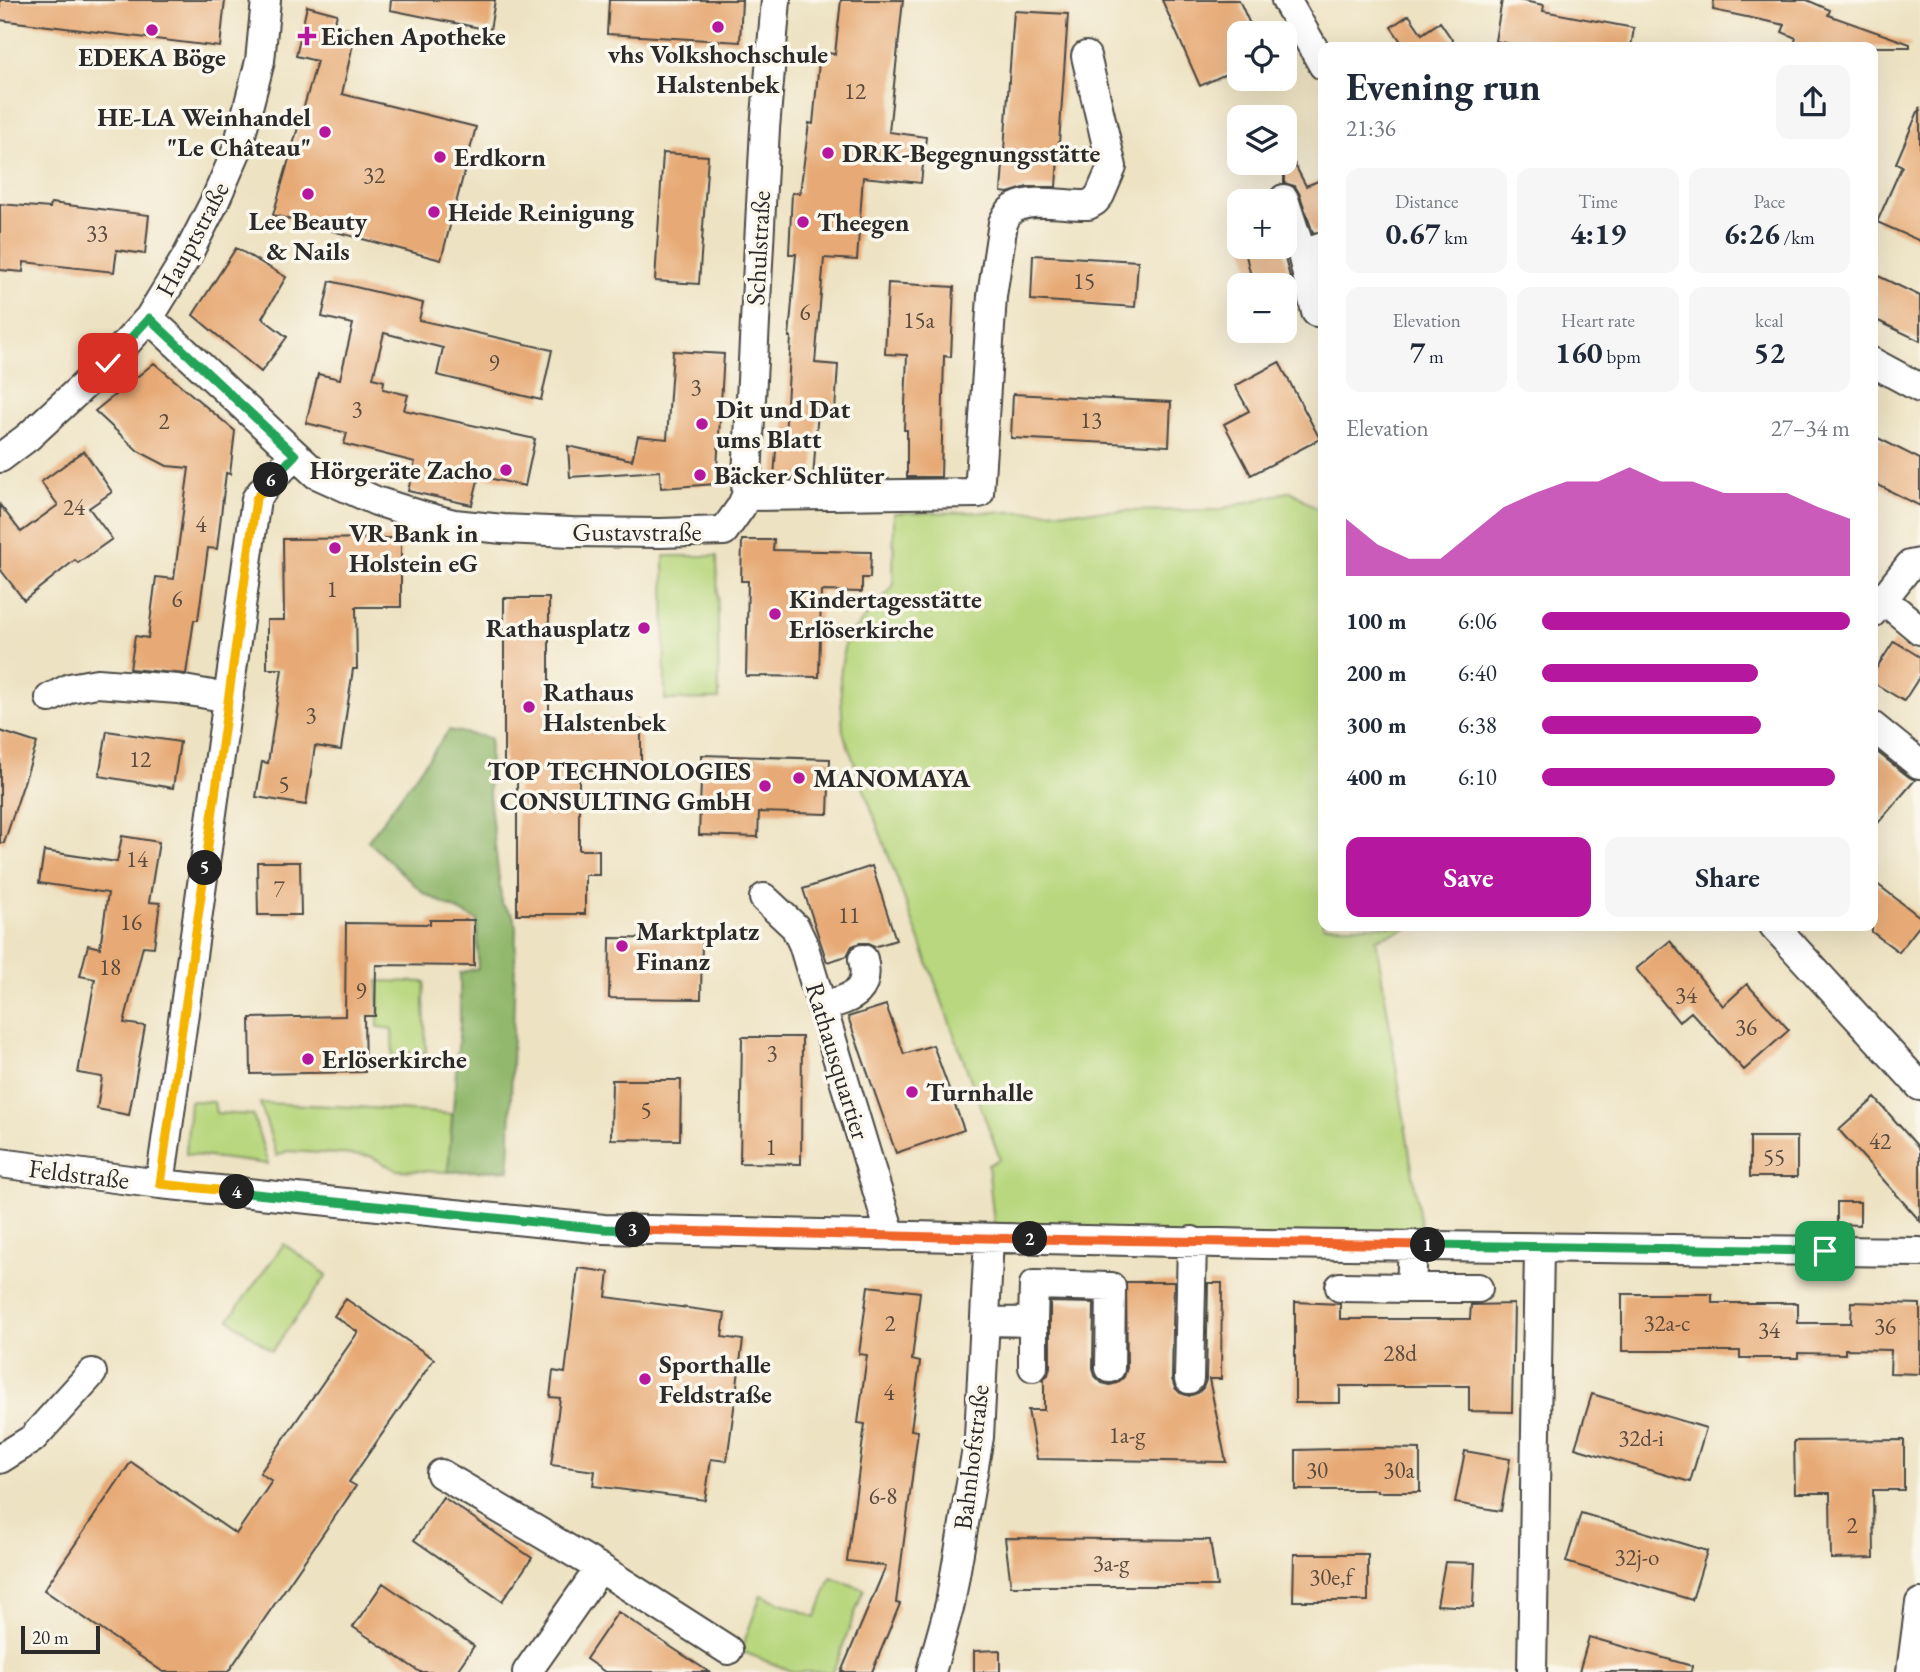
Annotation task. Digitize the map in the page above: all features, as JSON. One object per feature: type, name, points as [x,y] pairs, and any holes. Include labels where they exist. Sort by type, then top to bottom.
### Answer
[{"type":"street","name":"Hauptstraße","points":[[0,458],[28,437],[108,363],[149,318],[187,256],[237,150],[260,61],[266,0]]},
{"type":"street","name":"Schulstraße","points":[[746,496],[765,128],[776,0]]},
{"type":"street","points":[[1286,0],[1318,56]]},
{"type":"street","points":[[746,496],[978,494],[992,296],[1001,232],[1007,214],[1020,205],[1030,203],[1088,205],[1100,195],[1112,167],[1086,57]]},
{"type":"street","points":[[1297,222],[1313,250],[1316,312]]},
{"type":"street","name":"Gustavstraße","points":[[149,318],[316,474],[376,500],[423,516],[454,524],[503,529],[597,533],[724,531],[746,496]]},
{"type":"street","points":[[1878,365],[1920,387]]},
{"type":"street","points":[[160,1184],[256,499],[295,455]]},
{"type":"street","points":[[1920,563],[1910,565],[1878,607],[1920,630]]},
{"type":"street","points":[[50,698],[70,688],[97,683],[177,689],[229,698]]},
{"type":"street","points":[[1878,731],[1919,764]]},
{"type":"street","name":"Rathausquartier","points":[[764,898],[795,927],[803,944],[891,1236]]},
{"type":"street","points":[[1779,931],[1920,1086]]},
{"type":"street","points":[[822,1007],[851,997],[860,990],[866,972],[863,959]]},
{"type":"street","name":"Feldstraße","points":[[0,1163],[160,1184],[604,1229],[1539,1248],[1920,1252]]},
{"type":"street","name":"Bahnhofstraße","points":[[931,1672],[950,1604],[978,1437],[989,1238]]},
{"type":"street","points":[[1189,1378],[1192,1241]]},
{"type":"street","points":[[1412,1288],[1413,1245]]},
{"type":"street","points":[[1532,1672],[1539,1248]]},
{"type":"street","points":[[1033,1367],[1034,1285],[1111,1286],[1110,1368]]},
{"type":"street","points":[[1340,1287],[1478,1288]]},
{"type":"street","points":[[985,1321],[1033,1322]]},
{"type":"street","points":[[0,1460],[32,1439],[92,1373]]},
{"type":"street","points":[[441,1475],[600,1568],[728,1650]]},
{"type":"street","points":[[527,1672],[600,1568]]},
{"type":"street","points":[[1911,1672],[1920,1602]]},
{"type":"green space","points":[[1291,491],[1318,510],[1318,931],[1399,931],[1376,939],[1424,1245],[995,1233],[988,1165],[1000,1159],[843,732],[840,677],[845,640],[893,587],[894,513],[1218,510]]},
{"type":"green space","points":[[664,556],[717,556],[719,699],[665,700]]},
{"type":"green space","points":[[449,730],[490,738],[489,795],[502,904],[513,915],[516,927],[509,1170],[448,1172],[460,1023],[460,973],[478,968],[477,920],[423,893],[368,841]]},
{"type":"green space","points":[[378,981],[425,982],[426,1053],[407,1053],[407,1069],[393,1068],[392,1029],[378,1027]]},
{"type":"green space","points":[[190,1101],[214,1102],[216,1113],[253,1115],[268,1164],[186,1154]]},
{"type":"green space","points":[[260,1103],[452,1114],[448,1172],[396,1170],[370,1156],[287,1151],[277,1156]]},
{"type":"green space","points":[[284,1244],[327,1275],[272,1351],[229,1319]]},
{"type":"green space","points":[[831,1578],[864,1589],[833,1672],[793,1672],[741,1651],[761,1595],[816,1617]]},
{"type":"building","name":"EDEKA Böge","points":[[0,0],[225,0],[220,47],[0,20]]},
{"type":"building","points":[[391,0],[495,0],[490,30],[390,10]]},
{"type":"building","points":[[609,0],[742,0],[740,42],[607,34]]},
{"type":"building","points":[[841,0],[903,0],[889,132],[926,137],[921,183],[863,177],[857,260],[824,258],[815,363],[838,365],[835,411],[818,410],[813,479],[774,478],[777,436],[785,437],[796,254],[789,254],[792,193],[800,193],[809,123],[813,124],[820,52],[835,54]]},
{"type":"building","points":[[1162,0],[1239,0],[1249,21],[1227,21],[1227,74],[1200,86]]},
{"type":"building","points":[[1502,0],[1544,5],[1543,11],[1634,28],[1632,42],[1495,41]]},
{"type":"building","points":[[1714,0],[1807,0],[1830,10],[1828,15],[1910,44],[1910,47],[1878,47],[1878,42],[1795,42],[1796,38],[1782,32],[1785,25],[1713,10]]},
{"type":"building","points":[[307,6],[337,14],[334,26],[356,30],[342,94],[476,127],[441,260],[273,215],[317,61],[296,56]]},
{"type":"building","points":[[1014,11],[1068,14],[1056,187],[1027,187],[1008,193],[1001,192]]},
{"type":"building","points":[[1409,15],[1422,34],[1440,22],[1454,42],[1401,42],[1391,27]]},
{"type":"building","points":[[1920,107],[1920,241],[1878,222],[1902,166],[1896,163]]},
{"type":"building","points":[[663,153],[708,156],[699,284],[655,281]]},
{"type":"building","points":[[1297,169],[1306,186],[1318,181],[1318,232],[1313,233],[1295,186],[1284,183],[1284,175],[1297,175]]},
{"type":"building","points":[[51,203],[149,215],[145,254],[117,250],[114,272],[24,262],[23,272],[0,270],[0,204],[50,208]]},
{"type":"building","points":[[236,248],[286,277],[262,318],[287,337],[261,372],[193,315]]},
{"type":"building","points":[[1033,255],[1138,261],[1135,307],[1031,300]]},
{"type":"building","points":[[1247,259],[1285,259],[1289,273],[1250,273]]},
{"type":"building","points":[[1878,276],[1920,296],[1920,341],[1878,321]]},
{"type":"building","points":[[330,281],[423,303],[419,320],[552,350],[541,400],[437,375],[443,348],[384,333],[373,378],[384,381],[383,389],[408,395],[404,410],[535,439],[525,486],[479,476],[472,505],[408,491],[415,462],[344,444],[347,433],[306,423],[318,374],[340,379],[353,324],[322,317]]},
{"type":"building","points":[[888,283],[954,287],[951,357],[944,356],[941,477],[907,477],[907,430],[904,430],[907,355],[885,354]]},
{"type":"building","points":[[673,351],[724,354],[716,484],[661,488],[660,471],[570,477],[568,446],[632,460],[638,436],[667,439]]},
{"type":"building","points":[[1279,362],[1318,435],[1318,440],[1251,475],[1224,424],[1249,411],[1235,386]]},
{"type":"building","points":[[154,363],[235,431],[230,474],[226,473],[217,549],[208,548],[198,620],[194,620],[186,674],[130,669],[135,636],[148,638],[156,577],[174,579],[189,468],[167,466],[138,451],[95,411]]},
{"type":"building","points":[[1013,394],[1171,402],[1169,446],[1011,438]]},
{"type":"building","points":[[1878,438],[1920,459],[1920,506],[1878,485]]},
{"type":"building","points":[[84,451],[112,492],[89,508],[112,539],[78,563],[75,560],[24,600],[0,569],[0,505],[21,532],[58,505],[41,482]]},
{"type":"building","points":[[401,538],[401,607],[356,607],[357,669],[353,669],[341,750],[315,746],[306,805],[256,797],[262,762],[268,763],[282,669],[267,669],[267,620],[284,620],[283,539]]},
{"type":"building","points":[[742,540],[774,540],[773,550],[871,552],[870,578],[862,578],[862,592],[821,591],[819,677],[746,676],[748,581],[741,581]]},
{"type":"building","points":[[504,598],[549,598],[549,720],[641,720],[641,770],[579,770],[579,850],[599,850],[599,875],[585,875],[585,914],[517,914],[517,768],[504,768]]},
{"type":"building","points":[[1894,641],[1920,657],[1920,676],[1904,701],[1878,686],[1878,666]]},
{"type":"building","points":[[0,731],[37,743],[4,843],[0,843]]},
{"type":"building","points":[[107,731],[180,742],[173,788],[99,776]]},
{"type":"building","points":[[1878,753],[1915,780],[1878,823]]},
{"type":"building","name":"TOP TECHNOLOGIES CONSULTING GmbH","points":[[702,755],[830,759],[828,814],[759,812],[758,837],[699,835]]},
{"type":"building","points":[[122,836],[159,842],[149,902],[160,903],[154,947],[143,946],[124,1023],[145,1026],[129,1115],[97,1109],[102,1077],[78,1073],[95,979],[80,976],[88,945],[100,948],[108,893],[39,883],[44,851],[117,862]]},
{"type":"building","points":[[257,862],[300,862],[301,915],[258,915]]},
{"type":"building","points":[[872,866],[896,940],[874,947],[869,943],[860,943],[852,946],[847,956],[827,962],[803,889]]},
{"type":"building","points":[[1878,885],[1920,917],[1920,925],[1899,952],[1872,932],[1878,931]]},
{"type":"building","points":[[430,920],[474,920],[474,966],[376,965],[375,1016],[364,1016],[365,1072],[251,1074],[250,1018],[345,1016],[346,923],[430,924]]},
{"type":"building","points":[[610,938],[702,939],[701,999],[609,998]]},
{"type":"building","points":[[1670,941],[1723,1006],[1747,984],[1789,1030],[1744,1070],[1691,1012],[1679,1022],[1636,969]]},
{"type":"building","name":"Turnhalle","points":[[886,1005],[904,1054],[933,1045],[964,1130],[896,1153],[848,1017]]},
{"type":"building","points":[[742,1037],[802,1037],[801,1164],[740,1163]]},
{"type":"building","points":[[612,1080],[681,1080],[680,1140],[611,1139]]},
{"type":"building","points":[[1875,1098],[1920,1149],[1920,1221],[1839,1130]]},
{"type":"building","points":[[1750,1137],[1797,1137],[1797,1177],[1750,1177]]},
{"type":"building","points":[[1837,1202],[1860,1202],[1860,1225],[1837,1224]]},
{"type":"building","name":"Sporthalle Feldstraße","points":[[578,1268],[609,1272],[606,1297],[725,1313],[722,1337],[743,1340],[727,1461],[711,1459],[705,1500],[593,1486],[595,1471],[551,1465],[560,1398],[550,1397],[553,1371],[565,1373]]},
{"type":"building","points":[[1126,1282],[1174,1282],[1172,1379],[1180,1393],[1189,1396],[1198,1393],[1206,1380],[1208,1283],[1222,1283],[1221,1379],[1209,1379],[1226,1462],[1037,1459],[1028,1410],[1044,1410],[1044,1378],[1050,1367],[1050,1302],[1094,1303],[1093,1368],[1095,1376],[1102,1383],[1110,1385],[1124,1377],[1127,1368]]},
{"type":"building","points":[[868,1286],[920,1292],[912,1360],[920,1362],[911,1430],[918,1431],[896,1603],[900,1604],[872,1672],[841,1672],[886,1566],[847,1561],[865,1424],[858,1423],[867,1355],[859,1354]]},
{"type":"building","points":[[1622,1294],[1712,1294],[1712,1303],[1798,1303],[1798,1323],[1851,1323],[1852,1302],[1920,1304],[1920,1374],[1890,1373],[1891,1350],[1845,1349],[1845,1354],[1798,1353],[1798,1358],[1740,1358],[1740,1351],[1622,1351]]},
{"type":"building","points":[[346,1299],[434,1359],[349,1482],[356,1486],[228,1672],[163,1672],[44,1590],[131,1462],[236,1534],[272,1481],[260,1473],[358,1332],[334,1316]]},
{"type":"building","points":[[1295,1302],[1340,1304],[1340,1319],[1470,1319],[1471,1305],[1514,1304],[1512,1412],[1469,1411],[1469,1386],[1340,1386],[1340,1403],[1295,1403]]},
{"type":"building","points":[[1592,1394],[1706,1428],[1690,1482],[1575,1448]]},
{"type":"building","points":[[1904,1440],[1904,1490],[1873,1490],[1874,1558],[1831,1559],[1830,1493],[1795,1493],[1794,1441]]},
{"type":"building","points":[[1420,1449],[1420,1492],[1296,1490],[1296,1450]]},
{"type":"building","points":[[1465,1451],[1510,1459],[1501,1511],[1455,1503]]},
{"type":"building","points":[[443,1497],[532,1558],[502,1601],[414,1540]]},
{"type":"building","points":[[1581,1513],[1707,1551],[1692,1600],[1566,1562]]},
{"type":"building","points":[[1005,1538],[1210,1540],[1217,1586],[1011,1586]]},
{"type":"building","points":[[1294,1554],[1368,1554],[1368,1601],[1293,1601]]},
{"type":"building","points":[[1445,1562],[1475,1563],[1473,1607],[1437,1605]]},
{"type":"building","points":[[383,1583],[474,1646],[456,1672],[420,1672],[353,1627]]},
{"type":"building","points":[[618,1612],[709,1672],[605,1672],[586,1659]]},
{"type":"building","points":[[1589,1637],[1692,1666],[1691,1672],[1579,1672]]},
{"type":"building","points":[[1000,1650],[1000,1672],[974,1672],[974,1651]]},
{"type":"place","name":"vhs Volkshochschule Halstenbek","points":[[718,27]]},
{"type":"place","name":"EDEKA Böge","points":[[152,30]]},
{"type":"place","name":"Eichen Apotheke","points":[[307,36]]},
{"type":"place","name":"HE-LA Weinhandel \"Le Château\"","points":[[325,132]]},
{"type":"place","name":"DRK-Begegnungsstätte","points":[[828,153]]},
{"type":"place","name":"Erdkorn","points":[[440,157]]},
{"type":"place","name":"Lee Beauty & Nails","points":[[308,194]]},
{"type":"place","name":"Heide Reinigung","points":[[434,212]]},
{"type":"place","name":"Theegen","points":[[803,222]]},
{"type":"place","name":"Dit und Dat ums Blatt","points":[[702,424]]},
{"type":"place","name":"Hörgeräte Zacho","points":[[506,470]]},
{"type":"place","name":"Bäcker Schlüter","points":[[700,475]]},
{"type":"place","name":"VR Bank in Holstein eG","points":[[335,548]]},
{"type":"place","name":"Kindertagesstätte Erlöserkirche","points":[[775,614]]},
{"type":"place","name":"Rathausplatz","points":[[644,628]]},
{"type":"place","name":"Rathaus Halstenbek","points":[[529,707]]},
{"type":"place","name":"MANOMAYA","points":[[799,778]]},
{"type":"place","name":"TOP TECHNOLOGIES CONSULTING GmbH","points":[[765,786]]},
{"type":"place","name":"Marktplatz Finanz","points":[[622,946]]},
{"type":"place","name":"Erlöserkirche","points":[[308,1059]]},
{"type":"place","name":"Turnhalle","points":[[912,1092]]},
{"type":"place","name":"Sporthalle Feldstraße","points":[[645,1379]]},
{"type":"route","points":[[108,363],[149,318],[295,455],[256,499],[160,1184],[604,1229],[1264,1244],[1825,1251]]}]
